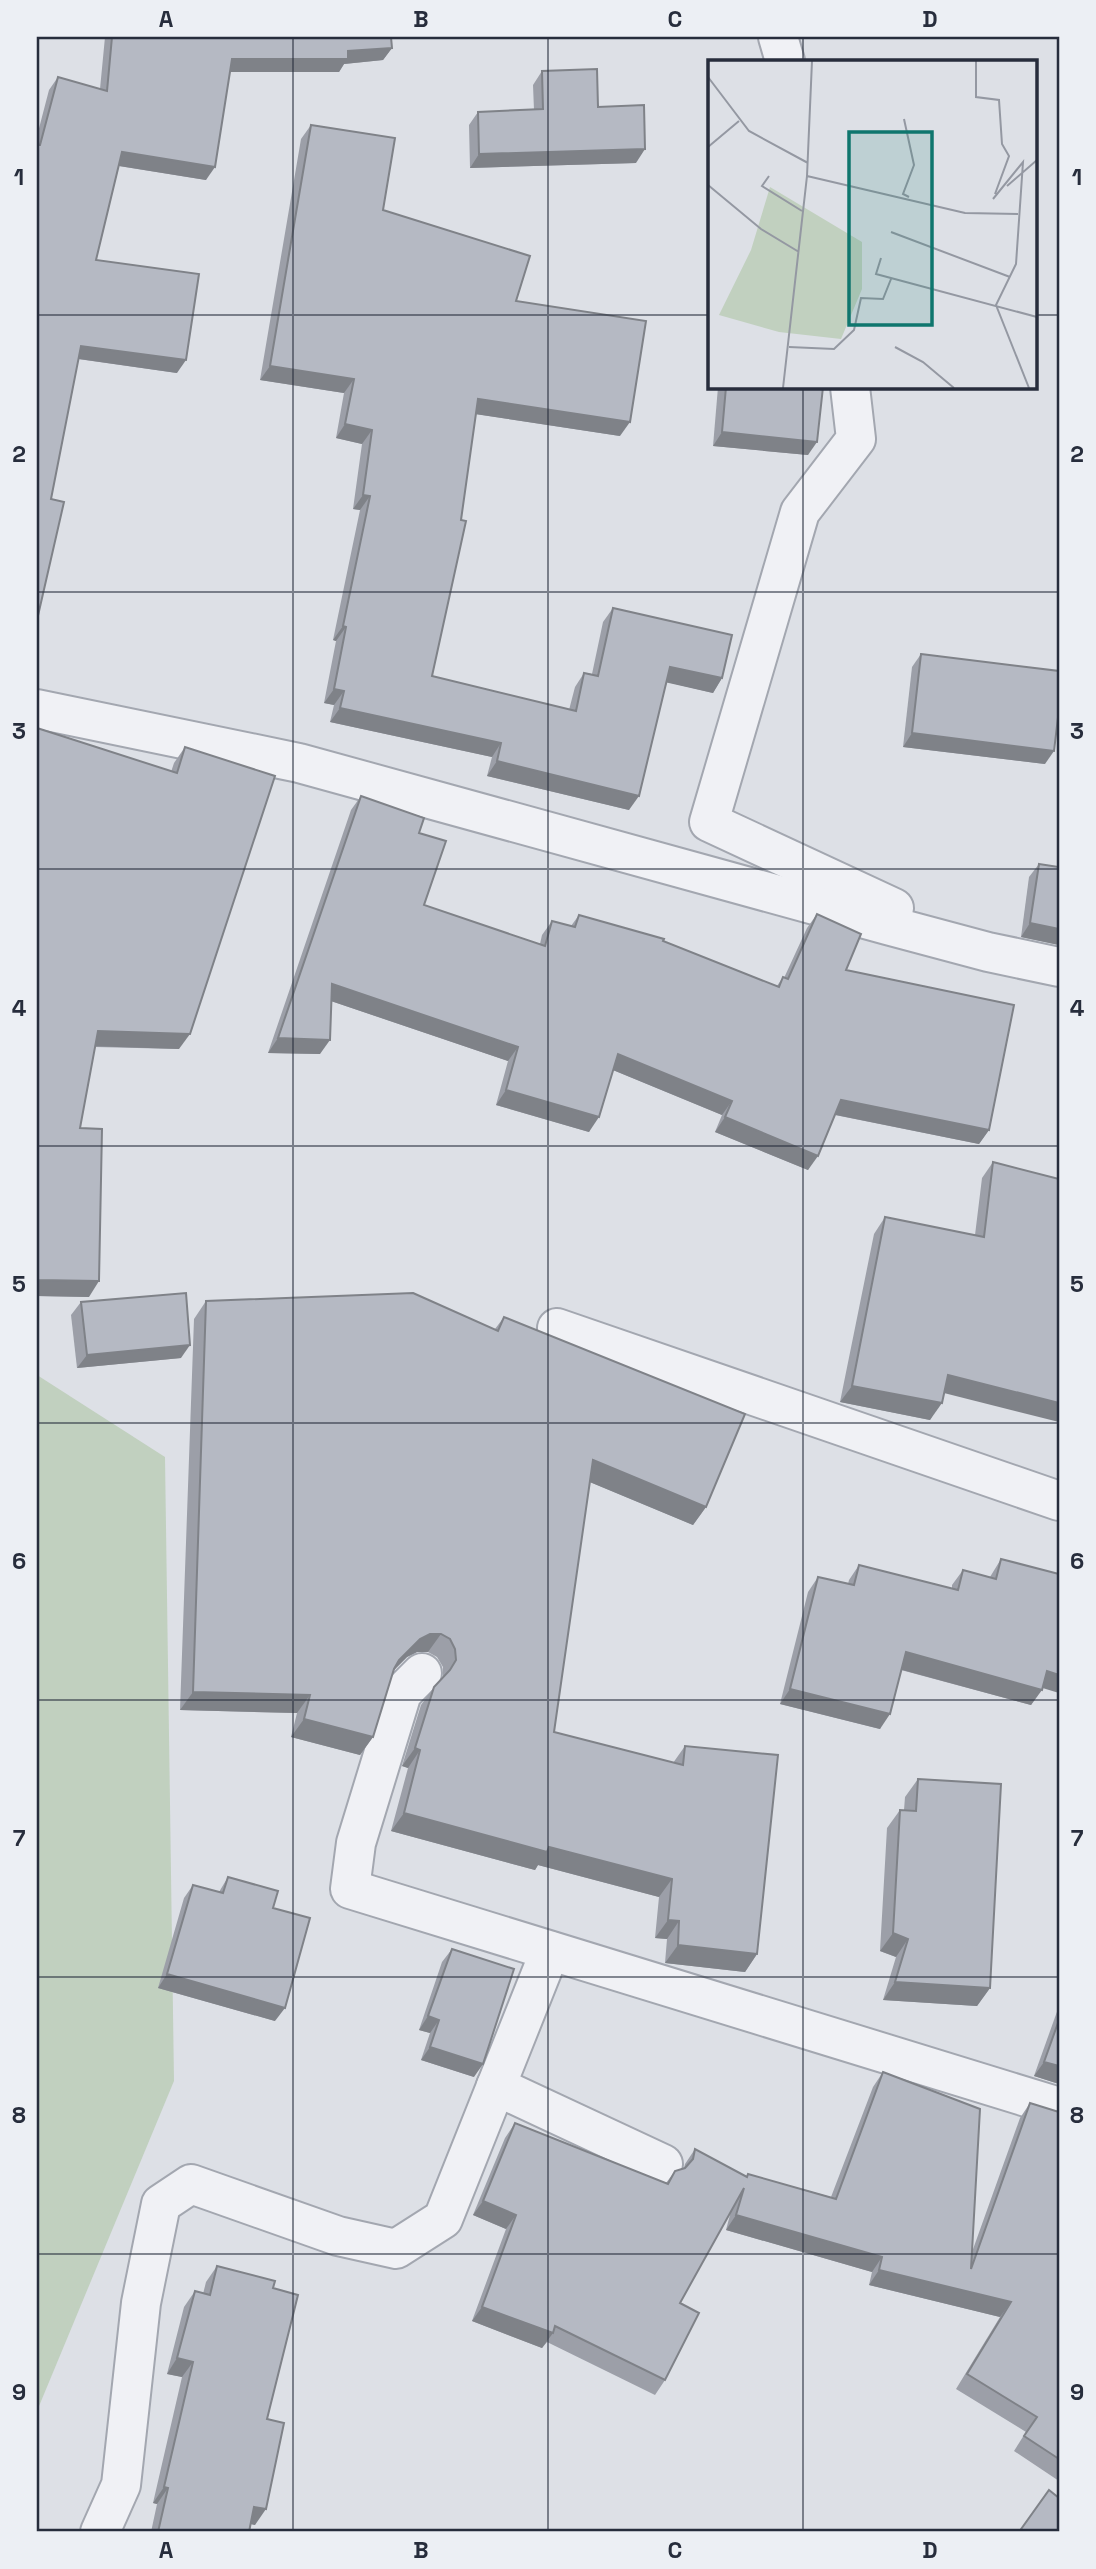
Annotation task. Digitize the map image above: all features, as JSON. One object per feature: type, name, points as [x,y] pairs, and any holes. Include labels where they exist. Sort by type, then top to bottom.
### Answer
[{"type":"street","points":[[778,37],[785,60]]},
{"type":"street","points":[[850,388],[856,439],[800,512],[709,822],[988,952]]},
{"type":"street","points":[[37,709],[299,763],[988,952],[1059,967]]},
{"type":"street","points":[[557,1328],[1059,1501]]},
{"type":"street","points":[[422,1673],[402,1693],[356,1843],[350,1889],[1059,2108]]},
{"type":"street","points":[[100,2532],[121,2484],[141,2303],[161,2204],[191,2184],[338,2236],[396,2249],[443,2219],[550,1951]]},
{"type":"street","points":[[496,2086],[663,2164]]},
{"type":"green space","points":[[37,1375],[165,1457],[174,2081],[37,2411]]},
{"type":"building","points":[[112,37],[391,37],[392,48],[348,51],[348,59],[232,59],[215,167],[122,152],[96,260],[199,274],[186,360],[81,346],[51,499],[64,502],[37,620],[37,145],[40,145],[58,77],[107,91]]},
{"type":"building","points":[[597,69],[598,107],[644,105],[645,149],[479,154],[478,112],[543,109],[542,71]]},
{"type":"building","points":[[311,125],[395,138],[383,210],[530,256],[516,301],[646,321],[630,422],[478,399],[461,520],[466,521],[432,676],[576,711],[584,673],[598,676],[613,608],[732,635],[722,678],[670,667],[639,796],[497,761],[501,743],[340,708],[344,691],[334,689],[346,627],[343,626],[370,496],[363,495],[372,430],[345,424],[354,379],[270,366]]},
{"type":"building","points":[[726,388],[823,388],[817,442],[722,432]]},
{"type":"building","points":[[921,654],[1059,671],[1059,709],[1054,751],[912,733]]},
{"type":"building","points":[[37,728],[177,773],[185,747],[275,776],[190,1034],[98,1031],[80,1128],[102,1129],[99,1281],[37,1280]]},
{"type":"building","points":[[361,796],[424,818],[419,833],[446,841],[424,905],[545,946],[552,921],[575,927],[579,915],[664,939],[663,941],[779,987],[783,977],[788,979],[817,914],[861,934],[846,970],[1014,1005],[989,1130],[841,1100],[818,1156],[725,1117],[732,1101],[618,1054],[599,1117],[506,1090],[518,1047],[332,984],[330,1040],[278,1038]]},
{"type":"building","points":[[1039,864],[1059,867],[1059,929],[1030,923]]},
{"type":"building","points":[[993,1162],[1059,1179],[1059,1403],[948,1375],[942,1403],[852,1386],[885,1217],[984,1237]]},
{"type":"building","points":[[186,1293],[190,1345],[87,1355],[81,1302]]},
{"type":"building","points":[[413,1293],[498,1331],[504,1317],[745,1414],[706,1507],[593,1460],[554,1732],[683,1765],[685,1746],[778,1755],[757,1954],[678,1945],[679,1921],[668,1920],[672,1879],[549,1847],[547,1852],[404,1813],[420,1750],[415,1748],[434,1687],[456,1660],[450,1639],[441,1634],[430,1634],[420,1639],[399,1660],[373,1737],[304,1719],[310,1695],[193,1692],[206,1301]]},
{"type":"building","points":[[1001,1559],[1059,1574],[1059,1675],[1047,1671],[1042,1690],[906,1652],[890,1714],[790,1689],[818,1577],[854,1585],[859,1565],[958,1590],[963,1570],[996,1579]]},
{"type":"building","points":[[918,1779],[1001,1784],[990,1988],[895,1982],[908,1939],[893,1933],[900,1810],[916,1811]]},
{"type":"building","points":[[228,1877],[278,1891],[273,1908],[310,1918],[285,2008],[167,1974],[193,1885],[223,1893]]},
{"type":"building","points":[[452,1949],[514,1969],[483,2064],[430,2047],[439,2020],[428,2016]]},
{"type":"building","points":[[1059,2020],[1059,2066],[1044,2062]]},
{"type":"building","points":[[883,2072],[980,2109],[971,2269],[1030,2103],[1059,2112],[1059,2459],[1024,2436],[1037,2417],[967,2374],[1011,2302],[879,2270],[882,2257],[736,2215],[744,2188],[680,2303],[699,2313],[665,2380],[555,2326],[553,2333],[482,2307],[516,2215],[483,2201],[515,2123],[668,2184],[675,2171],[685,2168],[693,2159],[695,2149],[747,2177],[748,2174],[836,2199]]},
{"type":"building","points":[[217,2266],[275,2281],[273,2288],[298,2295],[267,2419],[284,2423],[266,2509],[254,2507],[249,2532],[158,2532],[168,2488],[164,2487],[193,2362],[177,2358],[195,2291],[210,2295]]},
{"type":"building","points":[[1049,2490],[1059,2498],[1059,2532],[1019,2532]]}]
